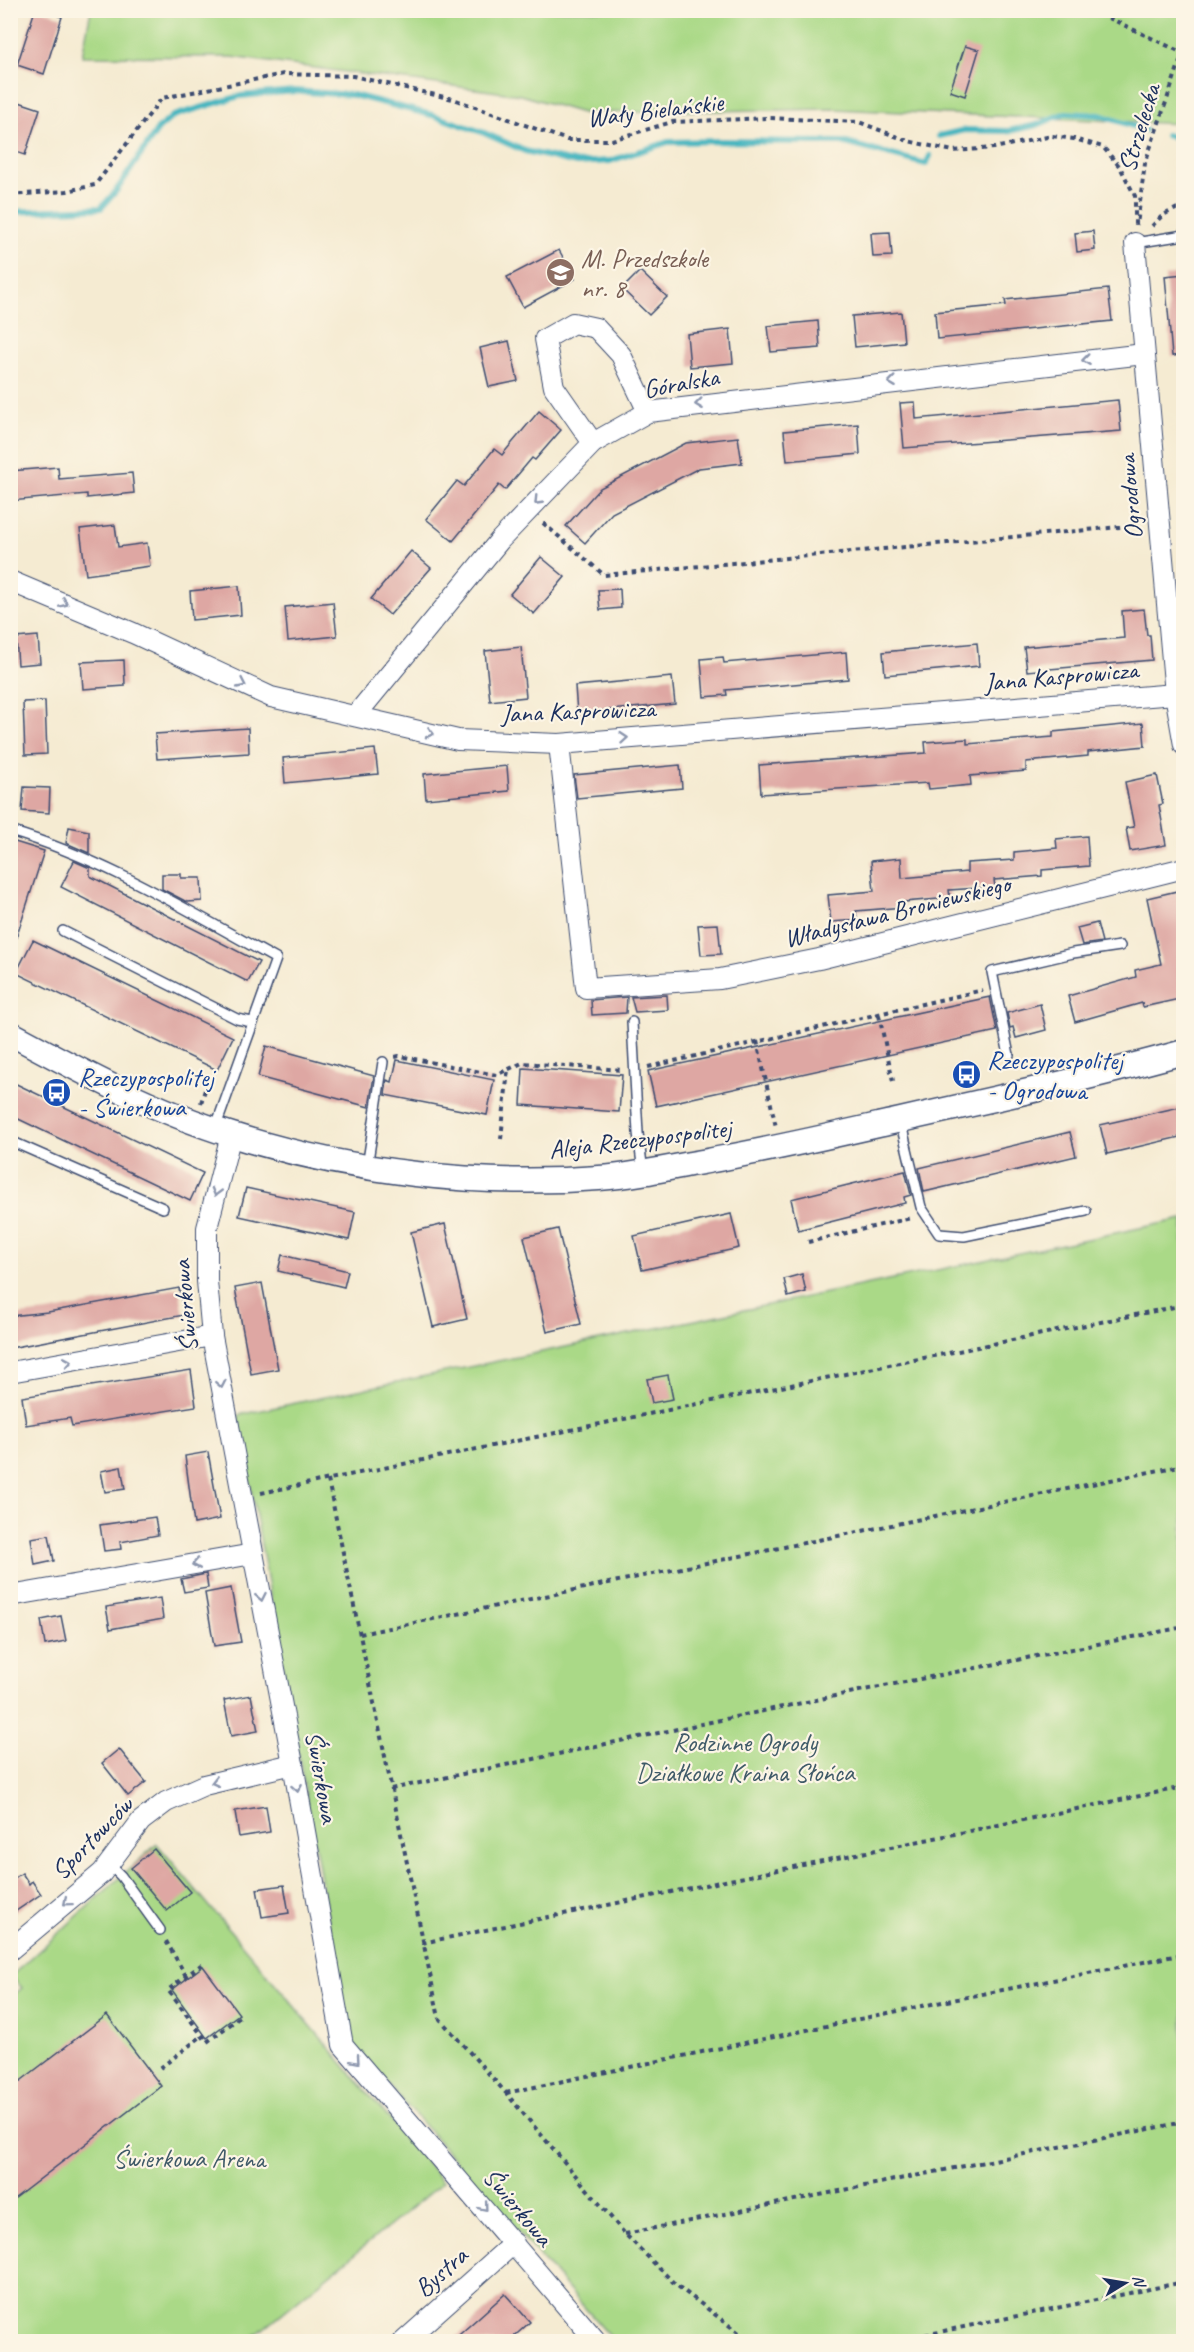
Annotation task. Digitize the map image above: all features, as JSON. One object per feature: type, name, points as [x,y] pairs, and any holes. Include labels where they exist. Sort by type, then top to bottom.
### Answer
[{"type":"street","name":"Ogrodowa","points":[[1135,243],[1175,694],[1184,745]]},
{"type":"street","points":[[593,443],[554,387],[544,339],[573,323],[596,328],[621,356],[648,412]]},
{"type":"street","name":"Góralska","points":[[356,715],[501,540],[593,443],[648,412],[1144,354]]},
{"type":"street","name":"Jana Kasprowicza","points":[[10,581],[133,633],[271,697],[458,740],[559,744],[1175,694]]},
{"type":"street","name":"Władysława Broniewskiego","points":[[559,744],[586,988],[720,979],[819,959],[1184,868]]},
{"type":"street","name":"Aleja Rzeczypospolitej","points":[[10,1033],[103,1083],[171,1113],[223,1132],[287,1150],[367,1167],[485,1180],[602,1178],[746,1155],[1099,1076],[1184,1052]]},
{"type":"street","name":"Świerkowa","points":[[223,1132],[207,1228],[207,1281],[212,1336],[293,1764],[343,2045],[597,2342]]},
{"type":"street","points":[[10,1372],[212,1336]]},
{"type":"street","points":[[10,1596],[253,1554]]},
{"type":"street","name":"Sportowców","points":[[10,1950],[102,1873],[141,1821],[166,1802],[204,1785],[293,1764]]},
{"type":"street","name":"Bystra","points":[[403,2342],[514,2243]]},
{"type":"lane","points":[[1135,243],[1184,235]]},
{"type":"lane","points":[[10,831],[64,849],[147,889],[276,959],[252,1022],[223,1132]]},
{"type":"lane","points":[[63,931],[237,1019],[252,1022]]},
{"type":"lane","points":[[1009,1054],[992,972],[1073,953],[1120,946]]},
{"type":"lane","points":[[632,1022],[643,1173]]},
{"type":"lane","points":[[367,1167],[382,1062]]},
{"type":"lane","points":[[900,1120],[921,1207],[939,1234],[964,1236],[1086,1211]]},
{"type":"lane","points":[[10,1149],[13,1142],[163,1208]]},
{"type":"lane","points":[[109,1864],[121,1876],[160,1930]]},
{"type":"path","name":"Strzelecka","points":[[1092,10],[1183,53],[1145,163],[1135,243]]},
{"type":"path","name":"Wały Bielańskie","points":[[10,195],[67,191],[95,185],[162,98],[284,74],[353,76],[453,99],[567,140],[612,140],[672,122],[769,118],[859,122],[908,141],[953,151],[994,148],[1052,136],[1074,139],[1103,147],[1120,167],[1135,196],[1135,243]]},
{"type":"path","points":[[1135,243],[1163,215],[1184,205]]},
{"type":"path","points":[[529,510],[604,575],[1159,523]]},
{"type":"path","points":[[382,1062],[399,1056],[496,1075],[522,1063],[634,1070],[995,988]]},
{"type":"path","points":[[879,1014],[893,1081]]},
{"type":"path","points":[[757,1041],[772,1108]]},
{"type":"path","points":[[501,1139],[508,1069]]},
{"type":"path","points":[[808,1242],[926,1214]]},
{"type":"path","points":[[243,1497],[1184,1305]]},
{"type":"path","points":[[360,1634],[1184,1465]]},
{"type":"path","points":[[328,1480],[439,2018],[506,2093],[625,2234],[675,2284],[751,2342]]},
{"type":"path","points":[[391,1789],[854,1692],[1184,1627]]},
{"type":"path","points":[[422,1943],[1184,1787]]},
{"type":"path","points":[[160,1930],[186,1976]]},
{"type":"path","points":[[506,2093],[1184,1954]]},
{"type":"path","points":[[202,1964],[168,1989],[207,2042],[240,2017]]},
{"type":"path","points":[[160,2068],[202,2036]]},
{"type":"path","points":[[625,2234],[1184,2122]]},
{"type":"path","points":[[890,2342],[1184,2282]]},
{"type":"green space","points":[[91,10],[1183,11],[1183,124],[833,109],[582,113],[521,95],[232,57],[82,56]]},
{"type":"green space","name":"Rodzinne Ogrody Działkowe Kraina Słońca","points":[[1183,1219],[1183,2341],[614,2341],[350,2041],[238,1415]]},
{"type":"green space","name":"Świerkowa Arena","points":[[157,1844],[443,2182],[248,2341],[11,2341],[10,1998],[22,1988],[11,1976]]},
{"type":"building","points":[[35,10],[43,10],[62,17],[44,74],[17,65]]},
{"type":"building","points":[[965,46],[979,50],[965,96],[950,91]]},
{"type":"building","points":[[10,99],[40,109],[25,155],[10,150]]},
{"type":"building","points":[[1093,231],[1095,250],[1077,252],[1075,233]]},
{"type":"building","points":[[890,232],[892,256],[873,257],[871,233]]},
{"type":"building","points":[[559,250],[575,279],[523,307],[507,277]]},
{"type":"building","points":[[640,271],[667,297],[649,315],[622,289]]},
{"type":"building","points":[[1184,274],[1184,355],[1172,356],[1165,276]]},
{"type":"building","points":[[1108,289],[1112,321],[937,339],[935,312],[1006,305],[1005,300]]},
{"type":"building","points":[[901,312],[904,342],[855,347],[852,316]]},
{"type":"building","points":[[818,321],[820,348],[771,352],[768,326]]},
{"type":"building","points":[[730,329],[733,363],[690,367],[687,334]]},
{"type":"building","points":[[509,341],[518,381],[489,387],[480,348]]},
{"type":"building","points":[[1118,400],[1121,431],[904,448],[900,403],[915,402],[916,419]]},
{"type":"building","points":[[539,411],[561,430],[535,460],[532,458],[505,490],[499,485],[453,541],[426,519],[457,481],[464,486],[494,449],[502,455]]},
{"type":"building","points":[[858,424],[860,454],[787,461],[784,431]]},
{"type":"building","points":[[738,437],[742,463],[699,468],[612,513],[585,543],[566,526],[600,488],[686,443]]},
{"type":"building","points":[[58,467],[59,479],[132,473],[134,493],[87,498],[87,494],[10,501],[10,471]]},
{"type":"building","points":[[115,525],[118,547],[147,543],[150,566],[86,575],[80,529]]},
{"type":"building","points":[[411,551],[431,568],[390,615],[371,599]]},
{"type":"building","points":[[541,557],[565,577],[534,614],[510,594]]},
{"type":"building","points":[[239,586],[241,615],[192,620],[190,591]]},
{"type":"building","points":[[620,589],[621,608],[600,610],[598,590]]},
{"type":"building","points":[[333,602],[337,636],[288,641],[285,607]]},
{"type":"building","points":[[1144,609],[1147,635],[1150,635],[1152,660],[1027,671],[1024,647],[1124,638],[1122,611]]},
{"type":"building","points":[[38,636],[40,663],[18,665],[16,638]]},
{"type":"building","points":[[977,643],[979,666],[885,675],[883,652]]},
{"type":"building","points":[[521,647],[526,697],[490,701],[485,651]]},
{"type":"building","points":[[846,652],[848,679],[726,690],[727,695],[704,697],[701,659],[723,657],[724,663]]},
{"type":"building","points":[[124,660],[125,686],[83,689],[81,662]]},
{"type":"building","points":[[672,677],[675,704],[577,713],[575,686]]},
{"type":"building","points":[[45,701],[47,754],[25,755],[23,702]]},
{"type":"building","points":[[1143,723],[1145,746],[1088,752],[1088,756],[1026,762],[1026,771],[970,776],[971,785],[929,789],[928,783],[761,794],[759,765],[926,753],[925,742],[967,739],[967,744],[1053,737],[1053,732]]},
{"type":"building","points":[[248,728],[249,753],[157,759],[155,734]]},
{"type":"building","points":[[375,749],[378,774],[285,783],[283,758]]},
{"type":"building","points":[[680,765],[682,788],[577,798],[574,775]]},
{"type":"building","points":[[507,766],[509,791],[426,799],[424,774]]},
{"type":"building","points":[[1157,775],[1163,804],[1159,805],[1166,845],[1130,851],[1126,828],[1134,827],[1125,782]]},
{"type":"building","points":[[24,787],[50,788],[49,813],[22,811]]},
{"type":"building","points":[[69,827],[89,831],[89,853],[66,843]]},
{"type":"building","points":[[1087,836],[1089,866],[1042,870],[1042,876],[994,880],[995,887],[949,890],[950,898],[904,902],[904,907],[856,911],[857,920],[831,922],[828,895],[874,891],[871,861],[901,858],[902,878],[967,872],[967,863],[1014,860],[1014,852],[1057,848],[1056,839]]},
{"type":"building","points":[[15,842],[44,851],[14,945],[10,945],[10,854]]},
{"type":"building","points":[[74,861],[90,868],[90,876],[259,962],[248,982],[61,887]]},
{"type":"building","points":[[162,874],[181,874],[181,878],[201,878],[202,901],[187,902],[162,889]]},
{"type":"building","points":[[1177,891],[1184,920],[1184,998],[1143,1007],[1142,1003],[1075,1022],[1068,996],[1136,977],[1135,970],[1161,964],[1147,898]]},
{"type":"building","points":[[1097,923],[1102,942],[1082,945],[1077,928]]},
{"type":"building","points":[[718,924],[721,954],[701,955],[698,925]]},
{"type":"building","points":[[33,940],[233,1037],[217,1070],[16,973]]},
{"type":"building","points":[[667,995],[668,1010],[635,1012],[631,997]]},
{"type":"building","points":[[627,997],[626,1013],[592,1015],[591,1000]]},
{"type":"building","points":[[990,997],[997,1031],[656,1106],[648,1071]]},
{"type":"building","points":[[1040,1004],[1046,1030],[1016,1038],[1013,1027],[1010,1028],[1007,1013]]},
{"type":"building","points":[[266,1046],[374,1076],[369,1107],[258,1077]]},
{"type":"building","points":[[397,1060],[494,1080],[487,1115],[385,1095],[387,1080],[392,1082]]},
{"type":"building","points":[[523,1068],[622,1075],[619,1112],[521,1105]]},
{"type":"building","points":[[10,1081],[203,1173],[190,1201],[10,1115]]},
{"type":"building","points":[[1184,1106],[1184,1136],[1107,1154],[1100,1125]]},
{"type":"building","points":[[1070,1132],[1076,1156],[924,1192],[919,1168]]},
{"type":"building","points":[[905,1171],[911,1195],[904,1197],[905,1203],[798,1230],[791,1199]]},
{"type":"building","points":[[246,1188],[355,1212],[349,1240],[239,1216]]},
{"type":"building","points":[[731,1214],[739,1248],[642,1270],[634,1236]]},
{"type":"building","points":[[445,1224],[467,1319],[433,1327],[411,1232]]},
{"type":"building","points":[[558,1229],[581,1324],[547,1332],[524,1237]]},
{"type":"building","points":[[282,1255],[348,1271],[344,1287],[278,1271]]},
{"type":"building","points":[[802,1274],[806,1292],[788,1297],[784,1279]]},
{"type":"building","points":[[262,1283],[278,1369],[251,1374],[235,1288]]},
{"type":"building","points":[[179,1288],[184,1315],[10,1348],[10,1316],[48,1312]]},
{"type":"building","points":[[191,1370],[196,1406],[72,1426],[70,1418],[26,1425],[22,1397]]},
{"type":"building","points":[[668,1375],[673,1399],[652,1403],[647,1379]]},
{"type":"building","points":[[208,1452],[220,1519],[194,1524],[185,1456]]},
{"type":"building","points":[[121,1467],[125,1489],[105,1492],[101,1471]]},
{"type":"building","points":[[155,1517],[158,1535],[120,1542],[121,1549],[104,1551],[100,1525]]},
{"type":"building","points":[[49,1535],[54,1561],[35,1565],[31,1538]]},
{"type":"building","points":[[206,1574],[208,1588],[184,1592],[181,1579]]},
{"type":"building","points":[[231,1588],[241,1642],[214,1646],[205,1593]]},
{"type":"building","points":[[160,1598],[163,1619],[110,1629],[106,1607]]},
{"type":"building","points":[[61,1616],[66,1641],[45,1645],[41,1620]]},
{"type":"building","points":[[251,1695],[258,1731],[231,1736],[224,1700]]},
{"type":"building","points":[[119,1749],[146,1782],[128,1796],[102,1763]]},
{"type":"building","points":[[266,1806],[270,1832],[239,1837],[235,1811]]},
{"type":"building","points":[[154,1849],[190,1892],[167,1911],[131,1868]]},
{"type":"building","points":[[22,1873],[29,1884],[32,1881],[41,1894],[10,1915],[10,1881]]},
{"type":"building","points":[[284,1885],[289,1913],[262,1917],[257,1889]]},
{"type":"building","points":[[203,1966],[239,2014],[207,2038],[172,1990]]},
{"type":"building","points":[[107,2015],[161,2086],[10,2202],[10,2089]]},
{"type":"building","points":[[505,2294],[530,2322],[508,2342],[451,2342]]},
{"type":"waterway","points":[[10,212],[101,208],[116,191],[158,129],[173,116],[240,96],[294,91],[353,95],[432,115],[482,132],[525,151],[577,163],[610,161],[668,142],[842,142],[926,164],[930,156]]},
{"type":"waterway","points":[[939,136],[965,130],[1009,131],[1037,125],[1065,113],[1100,115],[1145,130]]},
{"type":"waterway","points":[[1166,135],[1184,140]]},
{"type":"place","name":"M. Przedszkole nr. 8","points":[[560,273]]},
{"type":"place","name":"Rzeczypospolitej - Ogrodowa","points":[[966,1075]]},
{"type":"place","name":"Rzeczypospolitej - Świerkowa","points":[[57,1092]]}]
